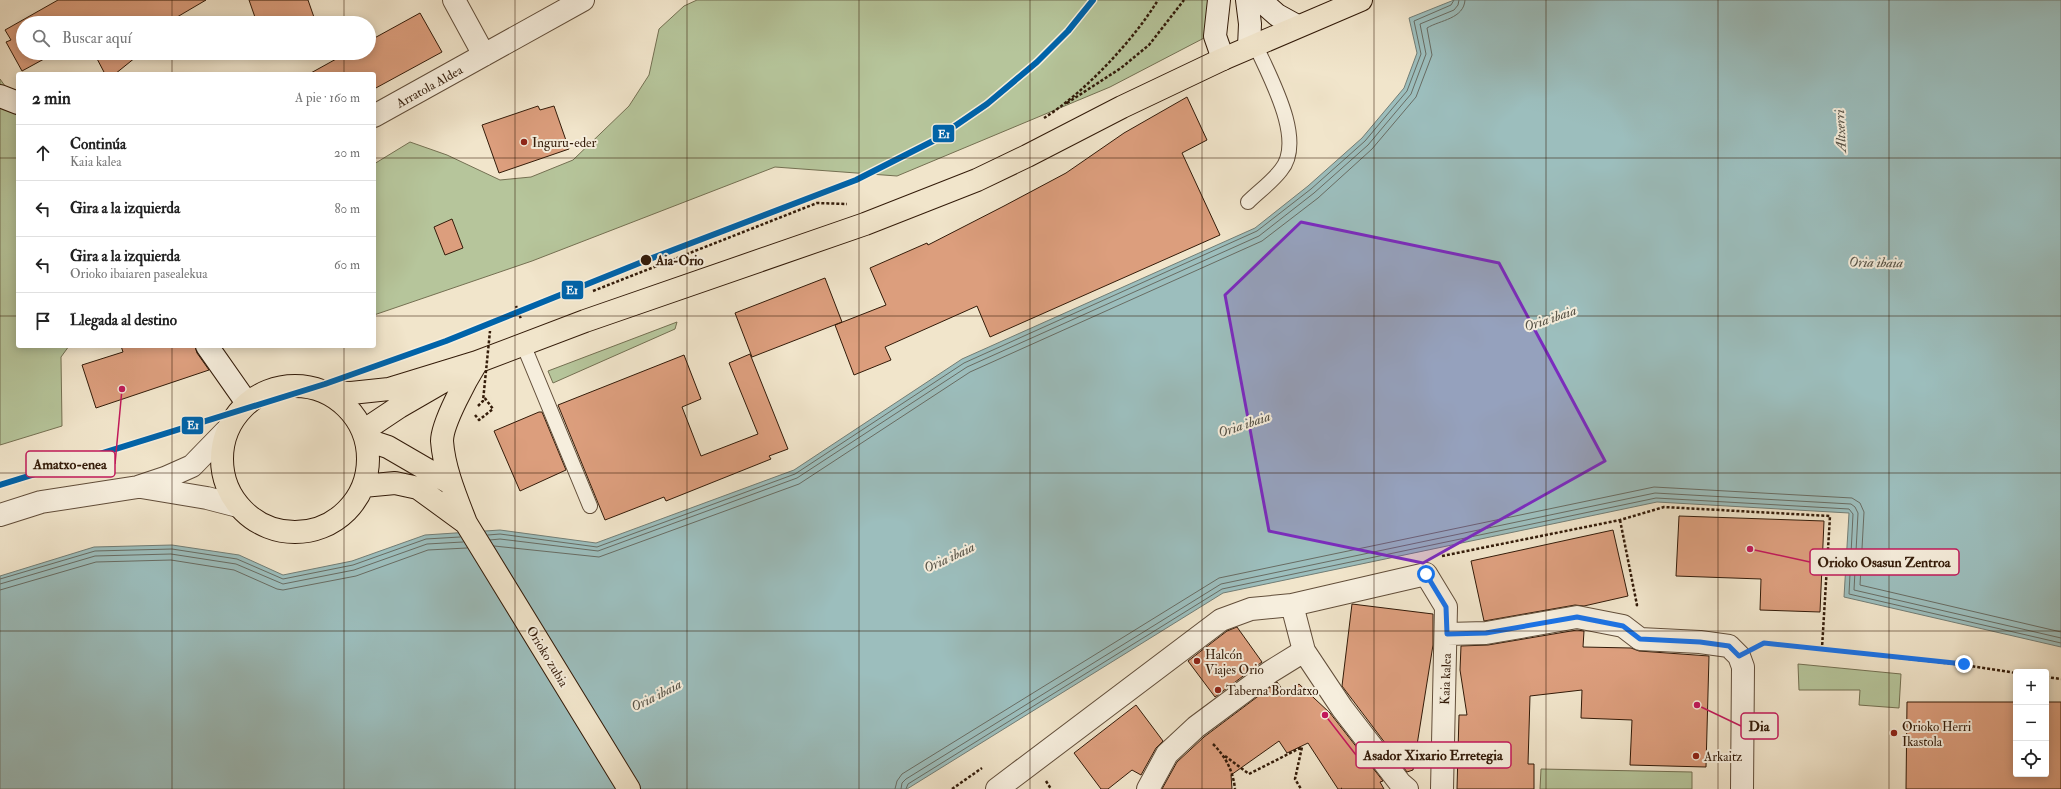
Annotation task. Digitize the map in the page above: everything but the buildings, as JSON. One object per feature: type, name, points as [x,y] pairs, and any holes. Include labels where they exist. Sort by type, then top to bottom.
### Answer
[{"type":"highway","points":[[326,392],[351,393],[389,389],[477,362],[585,320],[928,201],[1027,156],[1122,107],[1223,59],[1297,26],[1361,0]]},
{"type":"highway","points":[[365,436],[399,407],[477,362]]},
{"type":"highway","points":[[466,523],[450,483],[442,440],[456,398],[477,362]]},
{"type":"highway","points":[[284,386],[311,387],[326,392],[346,405],[365,436],[369,459],[363,486],[352,505],[342,515],[331,522],[310,530],[283,531],[260,524],[238,506],[225,482],[222,462],[222,446],[227,430],[237,414],[247,403],[264,392],[284,386]]},
{"type":"highway","points":[[365,436],[388,447],[450,483]]},
{"type":"highway","points":[[363,486],[395,483],[418,488],[466,523]]},
{"type":"highway","name":"Orioko zubia","points":[[466,523],[629,789]]},
{"type":"street","points":[[454,0],[484,55]]},
{"type":"street","name":"Arratola Aldea","points":[[376,115],[583,0]]},
{"type":"street","points":[[1219,0],[1215,36],[1223,59]]},
{"type":"street","points":[[1247,0],[1252,46]]},
{"type":"street","points":[[1260,0],[1277,16],[1297,26]]},
{"type":"street","points":[[0,96],[16,102]]},
{"type":"street","points":[[208,348],[247,403]]},
{"type":"street","points":[[0,515],[41,502],[138,487],[165,478],[192,466],[227,430]]},
{"type":"street","points":[[138,487],[207,498],[238,506]]},
{"type":"street","points":[[996,789],[1221,620],[1251,609],[1292,605],[1432,566]]},
{"type":"street","name":"Kaia kalea","points":[[1432,566],[1446,607],[1447,634],[1442,789]]},
{"type":"street","points":[[1292,605],[1304,651],[1342,708],[1400,783],[1407,789]]},
{"type":"street","points":[[1447,634],[1486,633],[1577,617],[1623,626],[1640,639],[1700,642],[1729,646],[1739,656],[1743,667],[1742,789]]},
{"type":"street","points":[[1148,789],[1167,754],[1196,727],[1270,672],[1304,651]]},
{"type":"lane","points":[[1248,202],[1282,170],[1291,150],[1290,128],[1252,46]]},
{"type":"lane","points":[[523,344],[590,506]]},
{"type":"path","points":[[1062,106],[1108,62],[1148,16],[1158,0]]},
{"type":"path","points":[[1043,119],[1121,68],[1149,45],[1184,0]]},
{"type":"path","points":[[587,293],[817,203],[848,204]]},
{"type":"path","points":[[516,306],[521,319]]},
{"type":"path","points":[[475,408],[483,401],[490,331]]},
{"type":"path","points":[[472,410],[479,420],[493,409],[488,402]]},
{"type":"path","points":[[1432,566],[1620,520],[1664,507],[1830,516],[1822,648]]},
{"type":"path","points":[[1620,520],[1637,605],[1623,626]]},
{"type":"path","points":[[1739,656],[1764,643],[1964,664],[2013,672]]},
{"type":"path","points":[[2049,678],[2061,680]]},
{"type":"path","points":[[1196,727],[1225,756],[1249,774],[1302,747],[1296,779],[1301,789]]},
{"type":"path","points":[[1225,756],[1234,780],[1235,789]]},
{"type":"highlighted area","points":[[1301,222],[1499,263],[1605,461],[1423,563],[1269,531],[1225,295]]},
{"type":"green space","points":[[697,0],[1209,0],[1206,37],[1110,87],[897,176],[775,167],[532,261],[376,314],[376,163],[410,142],[447,155],[500,180],[531,177],[573,160],[629,106],[649,75],[659,29],[684,6]]},
{"type":"green space","points":[[0,79],[16,101],[16,348],[68,348],[61,357],[62,426],[0,445]]},
{"type":"green space","points":[[677,322],[675,329],[553,383],[548,371]]},
{"type":"green space","points":[[1798,664],[1901,674],[1899,708],[1859,705],[1860,690],[1799,690]]},
{"type":"green space","points":[[1541,769],[1692,772],[1692,789],[1540,789]]},
{"type":"water","points":[[1454,0],[2061,0],[2061,647],[1844,597],[1849,513],[1657,502],[1223,593],[907,789],[0,789],[0,576],[94,547],[172,545],[239,555],[283,575],[352,561],[425,535],[500,530],[596,543],[794,470],[962,359],[1255,228],[1308,186],[1362,138],[1404,88],[1417,53],[1409,18]]},
{"type":"transit line","name":"E1","points":[[0,485],[325,384],[446,341],[647,260],[856,180],[933,141],[987,104],[1037,62],[1068,31],[1093,0]]},
{"type":"place","name":"Inguru-eder","points":[[524,142]]},
{"type":"place","name":"Aia-Orio","points":[[646,260]]},
{"type":"place","name":"Amatxo-enea","points":[[122,389]]},
{"type":"place","name":"Orioko Osasun Zentroa","points":[[1750,549]]},
{"type":"place","name":"Halcón Viajes Orio","points":[[1197,661]]},
{"type":"place","name":"Taberna Bordatxo","points":[[1218,690]]},
{"type":"place","name":"Dia","points":[[1697,705]]},
{"type":"place","name":"Asador Xixario Erretegia","points":[[1325,715]]},
{"type":"place","name":"Orioko Herri Ikastola","points":[[1894,733]]},
{"type":"place","name":"Arkaitz","points":[[1696,756]]},
{"type":"route","points":[[1426,574],[1446,607],[1447,634],[1486,633],[1577,617],[1623,626],[1640,639],[1700,642],[1729,646],[1739,656],[1764,643],[1964,664]]},
{"type":"water label","name":"Altxerri","points":[[1840,131]]},
{"type":"water label","name":"Oria ibaia","points":[[1876,262]]},
{"type":"water label","name":"Oria ibaia","points":[[1550,318]]},
{"type":"water label","name":"Oria ibaia","points":[[1244,424]]},
{"type":"water label","name":"Oria ibaia","points":[[949,557]]},
{"type":"water label","name":"Oria ibaia","points":[[656,695]]}]
